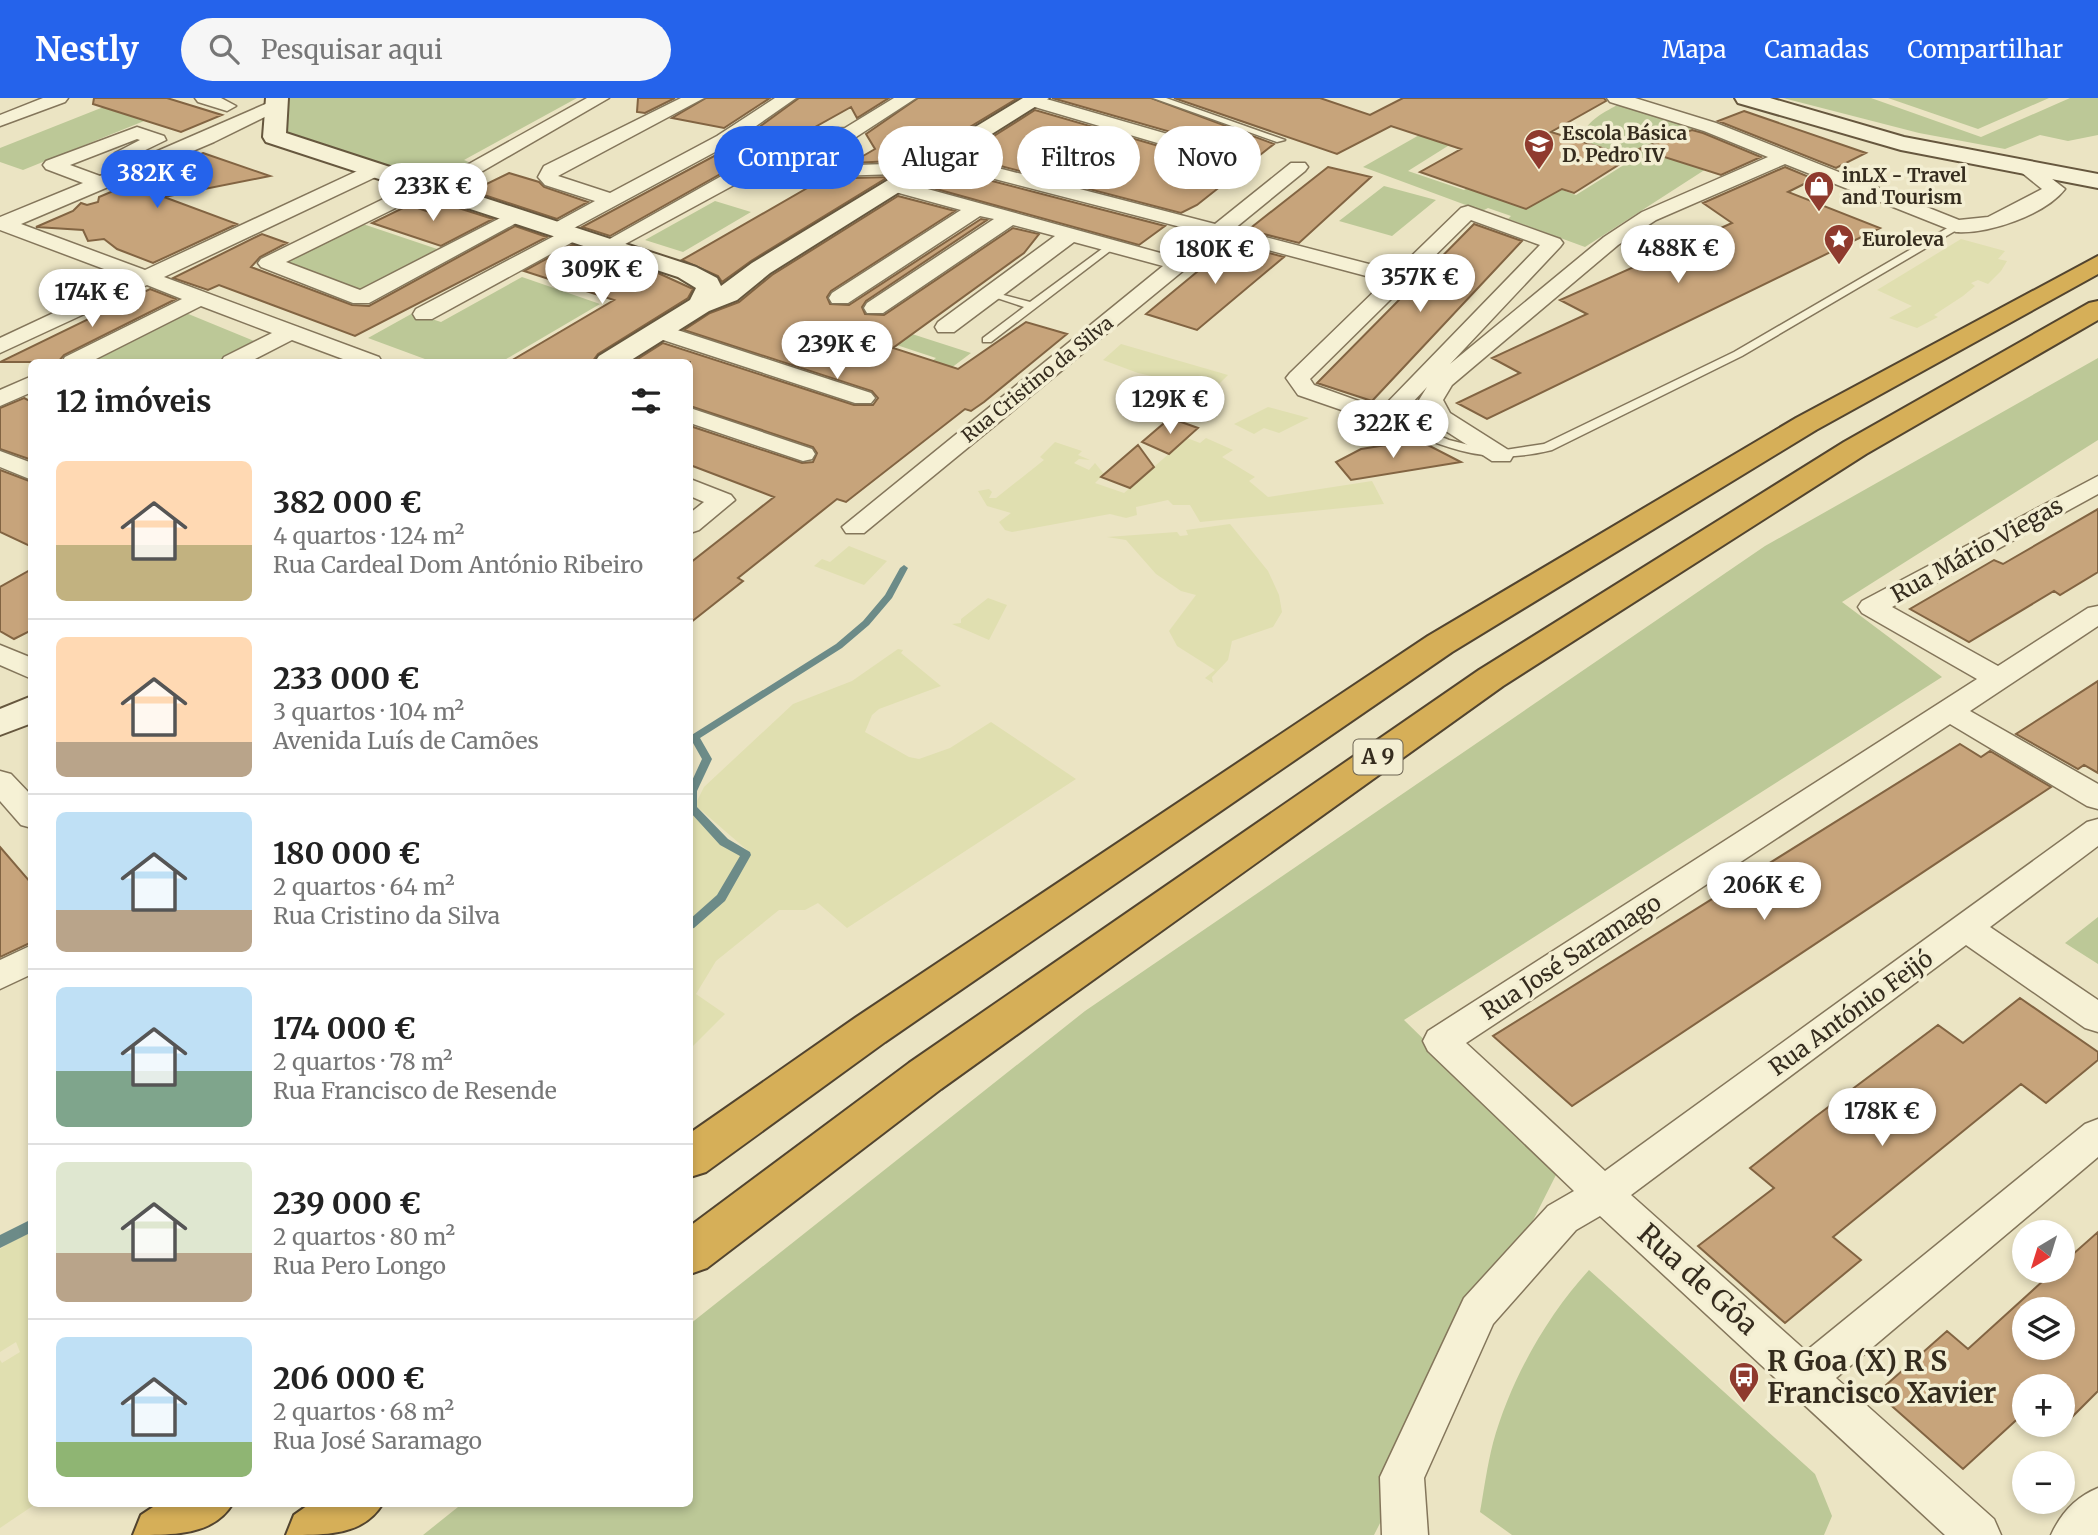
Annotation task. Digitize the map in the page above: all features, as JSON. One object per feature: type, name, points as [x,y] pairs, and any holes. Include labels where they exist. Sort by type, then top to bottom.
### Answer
[{"type":"highway","name":"A 9","points":[[693,1156],[870,1030],[1440,644],[1806,424],[2096,265]]},
{"type":"highway","name":"A 9","points":[[693,1251],[925,1076],[1491,678],[1855,448],[2098,309]]},
{"type":"highway","points":[[162,1535],[200,1507]]},
{"type":"highway","points":[[314,1535],[351,1507]]},
{"type":"street","points":[[0,121],[59,98]]},
{"type":"street","points":[[204,98],[228,106]]},
{"type":"street","points":[[519,216],[361,298],[268,263],[431,188],[600,98]]},
{"type":"street","points":[[612,200],[552,181],[548,177],[551,170],[695,98]]},
{"type":"street","points":[[744,126],[787,98]]},
{"type":"street","points":[[861,126],[907,98]]},
{"type":"street","points":[[1616,98],[1710,127],[1956,226],[1979,227],[1991,224],[2055,190],[2090,180]]},
{"type":"street","points":[[1746,98],[1901,143],[2090,180]]},
{"type":"street","points":[[993,126],[1036,99],[1154,135]]},
{"type":"street","points":[[274,137],[277,101]]},
{"type":"street","points":[[2,223],[207,138],[277,101]]},
{"type":"street","points":[[100,183],[74,173],[157,140],[274,137],[687,272],[708,284],[709,289],[700,305]]},
{"type":"street","points":[[424,314],[566,231],[612,200],[714,144]]},
{"type":"street","points":[[1501,456],[1440,417],[1430,400],[1443,381],[1611,242],[1640,222],[1690,196],[1784,157]]},
{"type":"street","name":"Rua Cristino da Silva","points":[[855,527],[1298,167]]},
{"type":"street","points":[[2026,168],[2055,190]]},
{"type":"street","points":[[0,346],[374,170]]},
{"type":"street","points":[[609,245],[741,173],[878,170]]},
{"type":"street","points":[[1003,175],[1399,278]]},
{"type":"street","points":[[614,359],[700,305],[728,294],[761,268],[890,189]]},
{"type":"street","points":[[905,189],[1178,264]]},
{"type":"street","points":[[841,298],[975,210]]},
{"type":"street","points":[[1468,212],[1553,243],[1385,418],[1306,390],[1298,378],[1468,212]]},
{"type":"street","points":[[875,308],[1008,219]]},
{"type":"street","points":[[2,223],[198,299],[293,331],[355,359]]},
{"type":"street","points":[[946,327],[1070,235]]},
{"type":"street","points":[[687,272],[721,275],[761,268]]},
{"type":"street","points":[[79,359],[198,299]]},
{"type":"street","points":[[238,359],[293,331]]},
{"type":"street","points":[[659,331],[863,398]]},
{"type":"street","points":[[4,397],[28,385]]},
{"type":"street","points":[[4,397],[28,404]]},
{"type":"street","points":[[693,416],[803,454]]},
{"type":"street","points":[[0,458],[28,471]]},
{"type":"street","name":"Rua Mário Viegas","points":[[1997,678],[1872,607],[2098,484]]},
{"type":"street","points":[[693,489],[722,500],[693,523]]},
{"type":"street","name":"Rua José Saramago","points":[[1603,1194],[1441,1041],[2098,614]]},
{"type":"street","points":[[0,654],[28,668]]},
{"type":"street","points":[[0,723],[28,710]]},
{"type":"street","points":[[1950,711],[2098,798]]},
{"type":"street","points":[[0,781],[28,812]]},
{"type":"street","name":"Rua António Feijó","points":[[1405,1535],[1402,1477],[1478,1311],[1562,1218],[1603,1194],[2098,830]]},
{"type":"street","points":[[1966,928],[2098,1018]]},
{"type":"street","points":[[0,976],[28,960]]},
{"type":"street","points":[[1806,1377],[2098,1135]]},
{"type":"street","name":"Rua de Gôa","points":[[1603,1194],[1978,1535]]},
{"type":"street","points":[[2074,1535],[2098,1510]]},
{"type":"lane","points":[[1157,98],[1280,140]]},
{"type":"lane","points":[[1385,418],[1458,449],[1501,456],[1526,455],[1548,447],[1726,360],[1956,226]]},
{"type":"lane","points":[[988,340],[1110,246]]},
{"type":"lane","points":[[992,293],[1033,306]]},
{"type":"green space","points":[[287,98],[577,98],[464,160],[471,163],[433,184],[288,133],[284,127]]},
{"type":"green space","points":[[1783,98],[1871,98],[1981,137],[2070,98],[2098,98],[2098,135],[2068,141],[2040,135],[2005,149],[1919,133]]},
{"type":"green space","points":[[1888,98],[2049,98],[1978,129]]},
{"type":"green space","points":[[1617,105],[1694,128],[1682,134],[1720,160],[1585,247],[1508,219],[1511,216],[1488,208],[1482,211],[1363,167],[1421,134],[1451,144],[1408,171],[1464,190],[1503,168],[1576,195],[1635,158],[1582,141],[1590,123]]},
{"type":"green space","points":[[106,106],[149,119],[23,170],[0,162],[0,148]]},
{"type":"green space","points":[[1384,186],[1436,200],[1392,236],[1339,221]]},
{"type":"green space","points":[[715,201],[751,212],[683,252],[645,240]]},
{"type":"green space","points":[[360,223],[443,251],[364,293],[280,262]]},
{"type":"green space","points":[[1961,239],[2005,251],[1998,259],[2007,261],[2001,271],[1988,284],[1978,280],[1971,283],[1975,286],[1934,315],[1938,317],[1917,328],[1889,318],[1912,306],[1877,290]]},
{"type":"green space","points":[[522,277],[600,304],[506,359],[425,359],[368,338],[413,313],[441,322]]},
{"type":"green space","points":[[822,305],[971,353],[914,396],[960,413],[939,428],[875,402],[936,358],[824,321]]},
{"type":"green space","points":[[186,313],[259,343],[226,359],[93,359]]},
{"type":"green space","points":[[1121,344],[1228,375],[1213,390],[1138,373],[1103,360]]},
{"type":"green space","points":[[2098,358],[2098,440],[1842,602],[1942,677],[1404,1020],[1558,1171],[1374,1535],[423,1535],[458,1507],[693,1507],[693,1322],[1085,1011],[1765,546]]},
{"type":"green space","points":[[1268,407],[1309,418],[1279,433],[1264,428],[1254,434],[1234,424]]},
{"type":"green space","points":[[1187,438],[1200,443],[1206,438],[1233,450],[1222,457],[1255,477],[1249,481],[1268,497],[1372,481],[1384,504],[1200,522],[1190,505],[1173,505],[1168,500],[1136,507],[1137,515],[1126,518],[1110,514],[1012,532],[1005,530],[999,522],[1011,513],[987,506],[978,491],[989,489],[992,492],[989,498],[996,498],[1044,460],[1040,457],[1055,442],[1082,451],[1078,455],[1090,460],[1079,459],[1074,463],[1089,470],[1095,463],[1104,474],[1095,483],[1124,493]]},
{"type":"green space","points":[[1230,524],[1268,571],[1279,595],[1282,612],[1273,627],[1232,641],[1228,660],[1212,677],[1213,683],[1205,678],[1215,670],[1177,646],[1169,631],[1196,595],[1181,591],[1156,574],[1126,540],[1107,537],[1177,532],[1180,536],[1188,535],[1186,530]]},
{"type":"green space","points":[[849,546],[887,561],[864,585],[814,566],[822,559],[830,562]]},
{"type":"green space","points":[[988,598],[1007,605],[989,640],[952,624],[961,623],[961,619]]},
{"type":"green space","points":[[898,649],[903,650],[901,653],[941,686],[879,709],[872,715],[865,732],[909,757],[919,759],[950,748],[991,722],[1076,779],[847,928],[818,903],[805,910],[779,910],[716,961],[696,994],[725,1014],[693,1046],[693,815],[725,846],[746,855],[747,850],[695,805],[704,787],[793,704],[852,681]]},
{"type":"green space","points":[[2098,917],[2098,964],[2065,943]]},
{"type":"green space","points":[[28,1232],[28,1507],[31,1507],[0,1528],[0,1360],[2,1363],[20,1352],[16,1342],[0,1352],[0,1249]]},
{"type":"green space","points":[[1589,1270],[1815,1474],[1832,1516],[1824,1535],[1512,1535],[1480,1512],[1493,1443],[1509,1396],[1544,1329]]},
{"type":"building","points":[[94,98],[167,98],[222,115],[181,132],[93,104]]},
{"type":"building","points":[[638,98],[675,98],[645,113],[637,112]]},
{"type":"building","points":[[706,98],[770,98],[727,126],[672,118]]},
{"type":"building","points":[[799,98],[889,98],[857,118],[851,107],[817,126],[760,126]]},
{"type":"building","points":[[918,98],[1018,98],[971,126],[878,126],[878,162],[864,162],[864,155],[875,149],[866,134]]},
{"type":"building","points":[[1052,98],[1151,98],[1226,126],[1154,127]]},
{"type":"building","points":[[1174,98],[1320,98],[1370,115],[1403,98],[1604,98],[1606,101],[1551,132],[1631,157],[1574,193],[1562,189],[1526,209],[1420,172],[1461,149],[1391,126],[1337,154]]},
{"type":"building","points":[[1035,110],[1090,126],[1017,126],[1017,170],[1003,167],[1003,130]]},
{"type":"building","points":[[1744,111],[1866,153],[1836,168],[1718,121]]},
{"type":"building","points":[[1692,130],[1761,157],[1721,175],[1639,149]]},
{"type":"building","points":[[1261,139],[1274,144],[1261,154]]},
{"type":"building","points":[[1140,141],[1154,145],[1154,189],[1217,189],[1197,205],[1181,213],[1089,189],[1140,189]]},
{"type":"building","points":[[203,153],[270,176],[164,197],[237,224],[153,263],[117,249],[104,239],[88,241],[83,230],[36,227],[73,211],[81,203],[87,205],[98,202],[99,197]]},
{"type":"building","points":[[714,156],[714,178],[610,236],[582,227]]},
{"type":"building","points":[[1328,167],[1371,177],[1299,243],[1248,230]]},
{"type":"building","points":[[1785,167],[1814,179],[1788,192],[1880,228],[1487,419],[1457,403],[1520,373],[1492,358],[1587,314],[1560,300],[1732,223],[1703,203]]},
{"type":"building","points":[[509,173],[588,202],[557,219],[472,191]]},
{"type":"building","points":[[878,177],[878,183],[751,261],[722,282],[718,276],[682,260],[806,189],[864,189],[864,178]]},
{"type":"building","points":[[1003,184],[1165,226],[1139,245],[936,189],[1003,189]]},
{"type":"building","points":[[898,196],[955,211],[831,291],[827,297],[830,304],[849,305],[981,219],[987,220],[866,301],[862,307],[865,314],[884,315],[1013,228],[1039,234],[1024,253],[893,348],[958,369],[1026,322],[1067,334],[984,402],[971,411],[965,409],[846,502],[837,499],[738,578],[743,581],[693,621],[693,561],[774,497],[693,466],[693,427],[802,463],[813,462],[817,453],[813,447],[693,407],[693,359],[638,359],[663,343],[854,405],[873,405],[878,398],[872,391],[684,330],[710,313],[739,302],[772,275]]},
{"type":"building","points":[[446,204],[493,219],[441,246],[372,223],[409,205],[429,212]]},
{"type":"building","points":[[1474,224],[1522,241],[1372,401],[1317,383]]},
{"type":"building","points":[[515,226],[547,237],[355,336],[219,285],[208,290],[173,278],[262,234],[287,243],[260,257],[251,267],[352,305],[369,306]]},
{"type":"building","points":[[1232,243],[1284,257],[1197,330],[1146,314]]},
{"type":"building","points":[[572,245],[592,251],[581,257],[650,278],[658,273],[693,289],[688,298],[598,354],[594,359],[514,359],[614,300],[524,271]]},
{"type":"building","points":[[150,289],[176,299],[61,359],[0,362]]},
{"type":"building","points":[[24,398],[28,400],[28,459],[0,449],[0,408]]},
{"type":"building","points":[[1170,418],[1198,428],[1169,454],[1142,442]]},
{"type":"building","points":[[1418,440],[1461,462],[1351,480],[1336,462],[1361,449]]},
{"type":"building","points":[[1138,445],[1154,467],[1130,488],[1101,477]]},
{"type":"building","points":[[0,470],[28,480],[28,545],[0,532]]},
{"type":"building","points":[[2098,509],[2098,572],[2060,595],[2054,591],[1969,642],[1910,609],[1994,560],[2003,564]]},
{"type":"building","points":[[28,571],[28,632],[14,639],[0,631],[0,587]]},
{"type":"building","points":[[2098,681],[2098,773],[2084,765],[2078,769],[2016,734]]},
{"type":"building","points":[[1960,744],[1981,757],[1990,751],[2051,787],[1572,1106],[1493,1036]]},
{"type":"building","points":[[0,847],[28,879],[28,944],[0,957]]},
{"type":"building","points":[[2020,998],[2098,1052],[2098,1060],[2046,1103],[2021,1084],[1833,1237],[1861,1260],[1785,1323],[1698,1246],[1774,1188],[1750,1168],[1815,1117],[1938,1025],[1963,1043]]},
{"type":"building","points":[[2098,1232],[2098,1391],[2075,1414],[2075,1374],[2012,1374],[2012,1424],[1963,1469],[1877,1393],[1947,1331],[1968,1349],[2012,1309],[2012,1360],[2075,1360],[2075,1297],[2025,1297],[2041,1283],[2076,1283],[2076,1251]]},
{"type":"waterway","points":[[693,738],[839,646],[866,623],[889,596],[904,568]]},
{"type":"waterway","points":[[693,789],[707,759],[697,741]]},
{"type":"waterway","points":[[693,809],[724,842],[746,855],[721,898],[693,922]]},
{"type":"waterway","points":[[0,1242],[28,1227]]},
{"type":"place","name":"Escola Básica D. Pedro IV","points":[[1539,171]]},
{"type":"place","name":"inLX - Travel and Tourism","points":[[1819,213]]},
{"type":"place","name":"Euroleva","points":[[1839,266]]},
{"type":"place","name":"R Goa (X) R S Francisco Xavier","points":[[1744,1404]]}]
